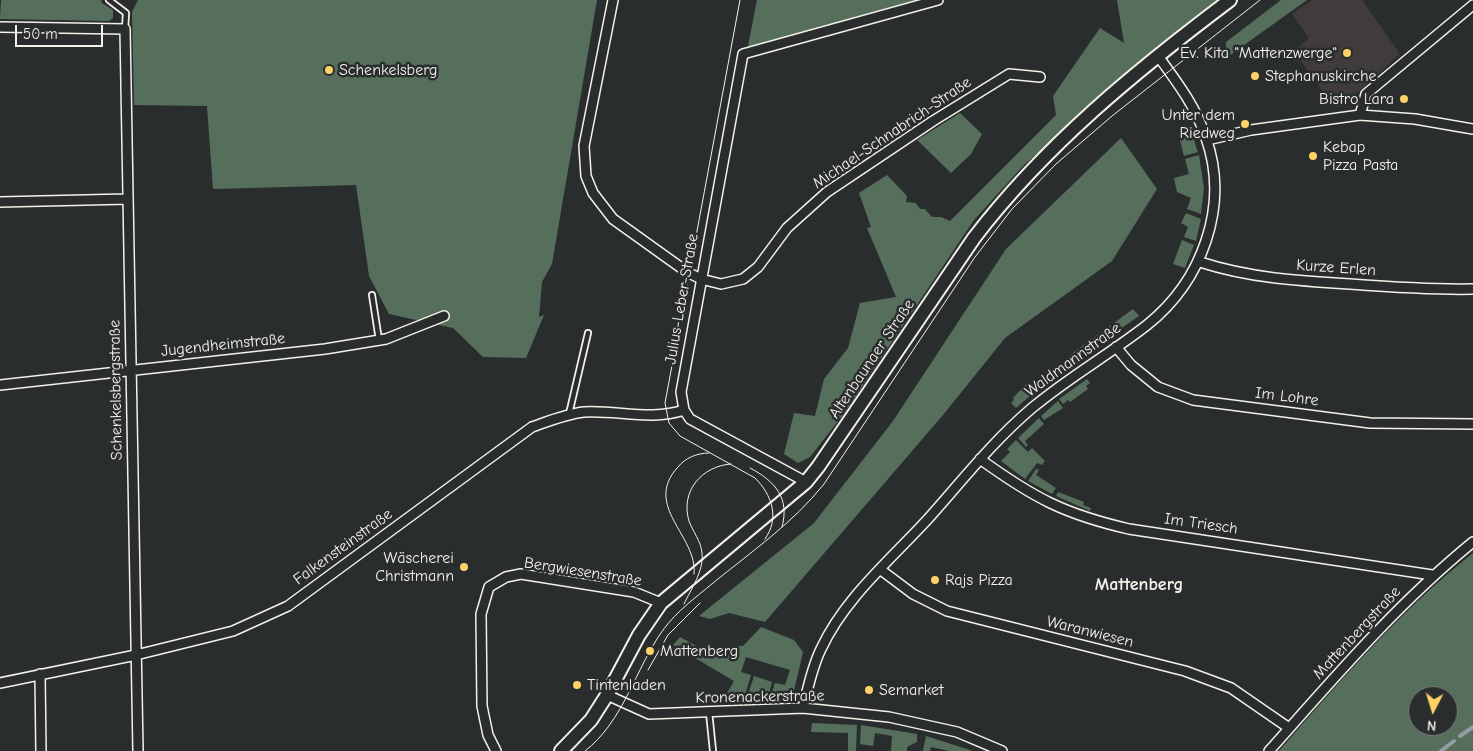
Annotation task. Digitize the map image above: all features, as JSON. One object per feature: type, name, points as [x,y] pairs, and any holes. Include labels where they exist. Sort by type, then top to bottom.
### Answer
[{"type":"main road","name":"Altenbaunaer Straße","points":[[561,751],[591,720],[608,695],[639,635],[661,603],[806,482],[823,461],[974,238],[1000,204],[1077,126],[1158,56],[1230,0]]},
{"type":"street","points":[[613,0],[584,146],[586,176],[593,192],[613,219],[687,272],[701,279]]},
{"type":"street","name":"Julius-Leber-Straße","points":[[684,410],[681,392],[743,54],[938,0]]},
{"type":"street","points":[[1360,115],[1366,94],[1473,5]]},
{"type":"street","points":[[0,27],[125,29]]},
{"type":"street","name":"Schenkelsbergstraße","points":[[125,29],[138,751]]},
{"type":"street","name":"Waldmannstraße","points":[[803,708],[821,648],[848,605],[980,459],[1030,409],[1071,377],[1148,324],[1170,303],[1200,262],[1209,236],[1213,211],[1214,184],[1207,140],[1191,102],[1158,56]]},
{"type":"street","name":"Michael-Schnabrich-Straße","points":[[701,279],[721,284],[743,279],[758,266],[788,228],[813,204],[875,158],[1009,74],[1040,77]]},
{"type":"street","points":[[1207,140],[1259,129],[1360,115],[1415,119],[1473,129]]},
{"type":"street","points":[[0,202],[127,199]]},
{"type":"street","name":"Kurze Erlen","points":[[1200,262],[1246,275],[1276,280],[1407,288],[1473,289]]},
{"type":"street","name":"Jugendheimstraße","points":[[0,385],[325,349],[379,340],[444,316]]},
{"type":"street","name":"Im Lohre","points":[[1116,347],[1131,365],[1158,387],[1193,400],[1370,423],[1473,424]]},
{"type":"street","points":[[684,410],[690,419],[806,482]]},
{"type":"street","name":"Falkensteinstraße","points":[[0,683],[136,655],[233,631],[288,606],[504,446],[532,428],[569,415],[613,412],[654,416],[684,410]]},
{"type":"street","name":"Im Triesch","points":[[980,459],[1046,503],[1081,517],[1129,529],[1432,575]]},
{"type":"street","name":"Mattenbergstraße","points":[[1269,751],[1364,644],[1432,575],[1473,542]]},
{"type":"street","name":"Waranwiesen","points":[[881,570],[913,594],[947,611],[1185,671],[1231,688],[1290,728]]},
{"type":"street","name":"Bergwiesenstraße","points":[[496,751],[488,735],[482,706],[481,614],[488,587],[506,577],[521,574],[634,592],[661,603]]},
{"type":"street","points":[[40,674],[41,751]]},
{"type":"street","name":"Kronenackerstraße","points":[[608,695],[649,714],[803,708],[889,717],[957,732],[1002,751]]},
{"type":"lane","points":[[108,0],[126,13],[125,29]]},
{"type":"lane","points":[[372,295],[379,340]]},
{"type":"lane","points":[[569,415],[588,333]]},
{"type":"lane","points":[[709,712],[713,751]]},
{"type":"shaded area","name":"Ev. Kita \"Mattenzwerge\"","points":[[1312,0],[1362,0],[1400,54],[1344,105],[1338,107],[1333,106],[1294,51],[1309,38],[1292,14]]},
{"type":"green space","points":[[1,0],[101,0],[102,3],[113,10],[113,18],[109,21],[0,19]]},
{"type":"green space","points":[[138,0],[597,0],[552,264],[542,282],[539,317],[544,315],[526,358],[483,357],[453,328],[389,314],[369,276],[356,185],[213,189],[207,106],[134,105],[132,12]]},
{"type":"green space","points":[[757,0],[921,0],[751,48],[748,46]]},
{"type":"green space","points":[[1117,0],[1220,0],[1145,58],[1024,165],[974,220],[843,415],[810,457],[798,463],[784,454],[794,413],[815,416],[824,379],[848,348],[860,303],[896,297],[867,228],[871,227],[859,193],[887,175],[907,196],[906,202],[916,203],[920,209],[925,209],[932,217],[941,217],[950,221],[1056,115],[1053,96],[1100,28],[1124,43]]},
{"type":"green space","points":[[1281,0],[1307,0],[1226,58],[1226,42]]},
{"type":"green space","points":[[960,113],[982,134],[971,154],[951,173],[917,140]]},
{"type":"green space","points":[[1190,129],[1198,152],[1184,156],[1178,133]]},
{"type":"green space","points":[[1121,138],[1157,189],[1112,261],[1005,338],[943,415],[765,622],[729,613],[710,619],[699,616],[814,523],[893,421],[1006,249]]},
{"type":"green space","points":[[1199,155],[1204,188],[1201,214],[1187,209],[1191,198],[1177,192],[1174,178],[1189,174],[1185,159]]},
{"type":"green space","points":[[1186,213],[1201,219],[1196,241],[1184,237],[1188,227],[1181,223]]},
{"type":"green space","points":[[1182,240],[1194,245],[1185,268],[1173,264]]},
{"type":"green space","points":[[1133,309],[1139,316],[1119,330],[1114,323]]},
{"type":"green space","points":[[1111,325],[1117,332],[1097,346],[1092,339]]},
{"type":"green space","points":[[1089,341],[1094,348],[1074,361],[1070,355]]},
{"type":"green space","points":[[1087,379],[1090,383],[1086,386],[1088,389],[1070,402],[1068,400],[1063,404],[1059,399]]},
{"type":"green space","points":[[1032,383],[1038,389],[1016,408],[1011,403],[1014,400],[1013,398],[1026,384],[1029,386]]},
{"type":"green space","points":[[1058,401],[1063,408],[1044,420],[1041,416]]},
{"type":"green space","points":[[1039,418],[1044,424],[1025,441],[1028,445],[1026,447],[1018,438]]},
{"type":"green space","points":[[1016,440],[1028,452],[1032,448],[1045,461],[1042,465],[1037,463],[1025,479],[1001,461],[1010,452],[1007,449]]},
{"type":"green space","points":[[1036,469],[1039,470],[1036,475],[1056,488],[1052,494],[1028,481]]},
{"type":"green space","points":[[1058,492],[1084,502],[1083,505],[1091,508],[1090,511],[1056,496]]},
{"type":"green space","points":[[1473,553],[1473,751],[1279,751],[1372,648],[1420,599]]},
{"type":"green space","points":[[761,627],[794,640],[803,652],[793,695],[784,701],[769,701],[775,683],[785,685],[790,670],[746,657],[741,672],[751,675],[743,701],[726,701],[726,695],[734,681],[673,645],[680,637],[704,650],[723,646],[743,646]]},
{"type":"green space","points":[[754,676],[772,682],[767,701],[746,701]]},
{"type":"green space","points":[[812,723],[857,725],[856,751],[848,751],[848,733],[811,732]]},
{"type":"green space","points":[[861,725],[917,734],[917,742],[907,747],[907,751],[891,751],[892,736],[875,733],[873,746],[860,744]]},
{"type":"green space","points":[[926,736],[973,751],[949,751],[931,747],[930,751],[923,751]]},
{"type":"waterway","points":[[1460,736],[1473,727]]},
{"type":"waterway","points":[[1441,751],[1454,741]]},
{"type":"tram line","points":[[740,0],[665,403],[669,423],[680,436],[755,478],[761,485],[770,499],[773,515],[770,531],[765,539]]},
{"type":"tram line","points":[[585,751],[610,725],[653,645],[668,623],[693,599],[799,512],[824,484],[975,257],[1012,209],[1056,164],[1112,116],[1260,0]]},
{"type":"tram line","points":[[694,574],[693,560],[668,508],[666,495],[669,481],[684,461],[700,454],[709,453]]},
{"type":"tram line","points":[[684,604],[696,580],[702,560],[700,544],[689,521],[687,510],[691,490],[703,475],[720,466],[731,464]]},
{"type":"tram line","points":[[750,468],[767,479],[782,499],[784,507],[782,527]]},
{"type":"tram line","points":[[648,670],[668,635],[700,603]]},
{"type":"place","name":"Ev. Kita \"Mattenzwerge\"","points":[[1347,53]]},
{"type":"place","name":"Schenkelsberg","points":[[329,70]]},
{"type":"place","name":"Stephanuskirche","points":[[1255,76]]},
{"type":"place","name":"Bistro Lara","points":[[1404,99]]},
{"type":"place","name":"Unter dem Riedweg","points":[[1245,124]]},
{"type":"place","name":"Kebap Pizza Pasta","points":[[1313,156]]},
{"type":"place","name":"Wäscherei Christmann","points":[[464,567]]},
{"type":"place","name":"Rajs Pizza","points":[[935,580]]},
{"type":"place","name":"Mattenberg","points":[[650,651]]},
{"type":"place","name":"Tintenladen","points":[[577,685]]},
{"type":"place","name":"Semarket","points":[[869,690]]},
{"type":"district","name":"Mattenberg","points":[[1139,585]]}]
